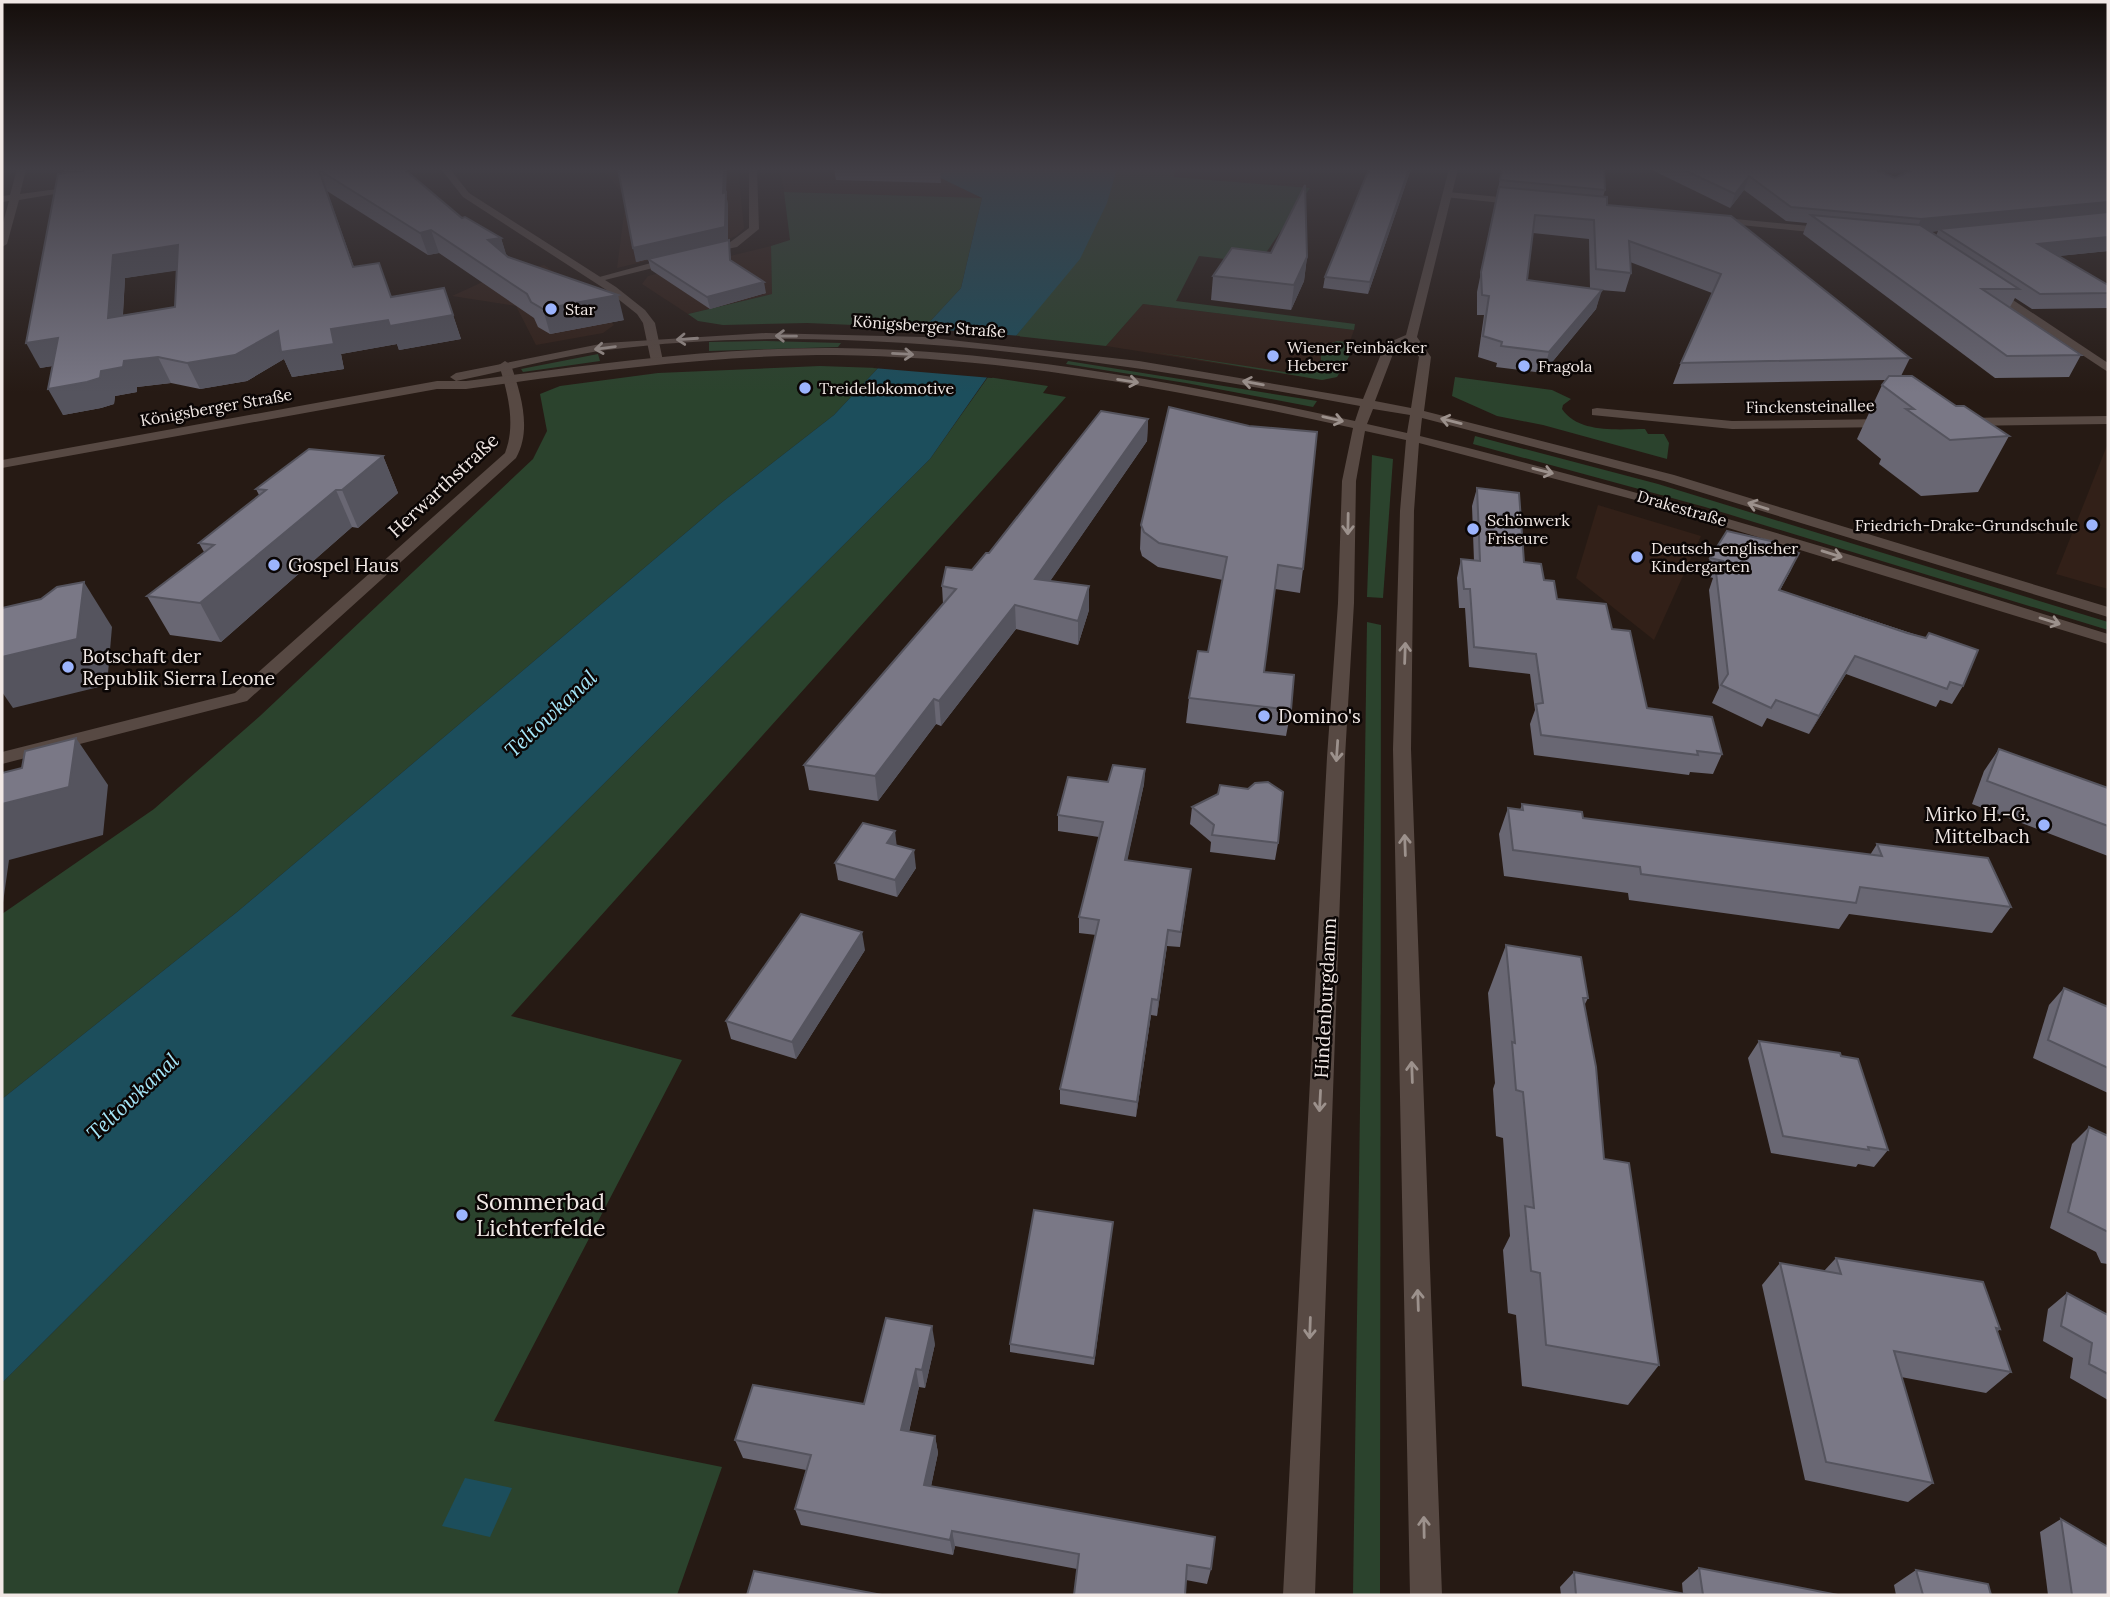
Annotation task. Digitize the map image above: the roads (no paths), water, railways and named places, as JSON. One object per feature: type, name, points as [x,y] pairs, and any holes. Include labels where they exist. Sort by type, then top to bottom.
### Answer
[{"type":"main road","points":[[542,244],[597,279],[641,312],[649,323],[657,360]]},
{"type":"main road","points":[[695,254],[735,244]]},
{"type":"main road","points":[[1426,1595],[1402,749],[1407,511],[1413,438],[1425,357],[1410,337],[1435,244]]},
{"type":"main road","points":[[597,279],[682,257]]},
{"type":"main road","points":[[1983,285],[2108,368]]},
{"type":"main road","name":"Königsberger Straße","points":[[437,385],[465,373],[505,365],[653,342],[766,336],[924,341],[1070,356],[1237,380],[1364,414],[1413,438]]},
{"type":"main road","name":"Hindenburgdamm","points":[[1299,1595],[1336,757],[1346,603],[1349,481],[1364,414],[1391,344],[1410,337]]},
{"type":"main road","name":"Königsberger Straße","points":[[2,464],[437,385],[466,385],[657,360],[764,352],[934,356],[1060,371],[1296,410],[1364,414],[1418,413]]},
{"type":"main road","name":"Herwarthstraße","points":[[2,758],[241,697],[511,455],[518,436],[510,379],[505,365]]},
{"type":"main road","name":"Finckensteinallee","points":[[1597,412],[1732,425],[1904,422]]},
{"type":"main road","name":"Drakestraße","points":[[1418,413],[1669,478],[2108,612]]},
{"type":"main road","points":[[1945,422],[2108,419]]},
{"type":"main road","name":"Drakestraße","points":[[1413,438],[1735,523],[2108,639]]},
{"type":"water","name":"Teltowkanal","points":[[971,244],[1087,244],[1080,259],[1016,336],[930,459],[2,1383],[2,1099],[237,912],[721,503],[834,415],[878,368],[924,328],[961,288]]},
{"type":"water","points":[[465,1478],[512,1488],[490,1537],[442,1526]]},
{"type":"place","name":"Star","points":[[551,309]]},
{"type":"place","name":"Wiener Feinbäcker Heberer","points":[[1273,356]]},
{"type":"place","name":"Fragola","points":[[1524,366]]},
{"type":"place","name":"Treidellokomotive","points":[[805,388]]},
{"type":"place","name":"Friedrich-Drake-Grundschule","points":[[2092,525]]},
{"type":"place","name":"Schönwerk Friseure","points":[[1473,529]]},
{"type":"place","name":"Deutsch-englischer Kindergarten","points":[[1637,557]]},
{"type":"place","name":"Gospel Haus","points":[[274,565]]},
{"type":"place","name":"Botschaft der Republik Sierra Leone","points":[[68,667]]},
{"type":"place","name":"Domino's","points":[[1264,716]]},
{"type":"place","name":"Mirko H.-G. Mittelbach","points":[[2044,825]]},
{"type":"place","name":"Sommerbad Lichterfelde","points":[[462,1215]]}]
